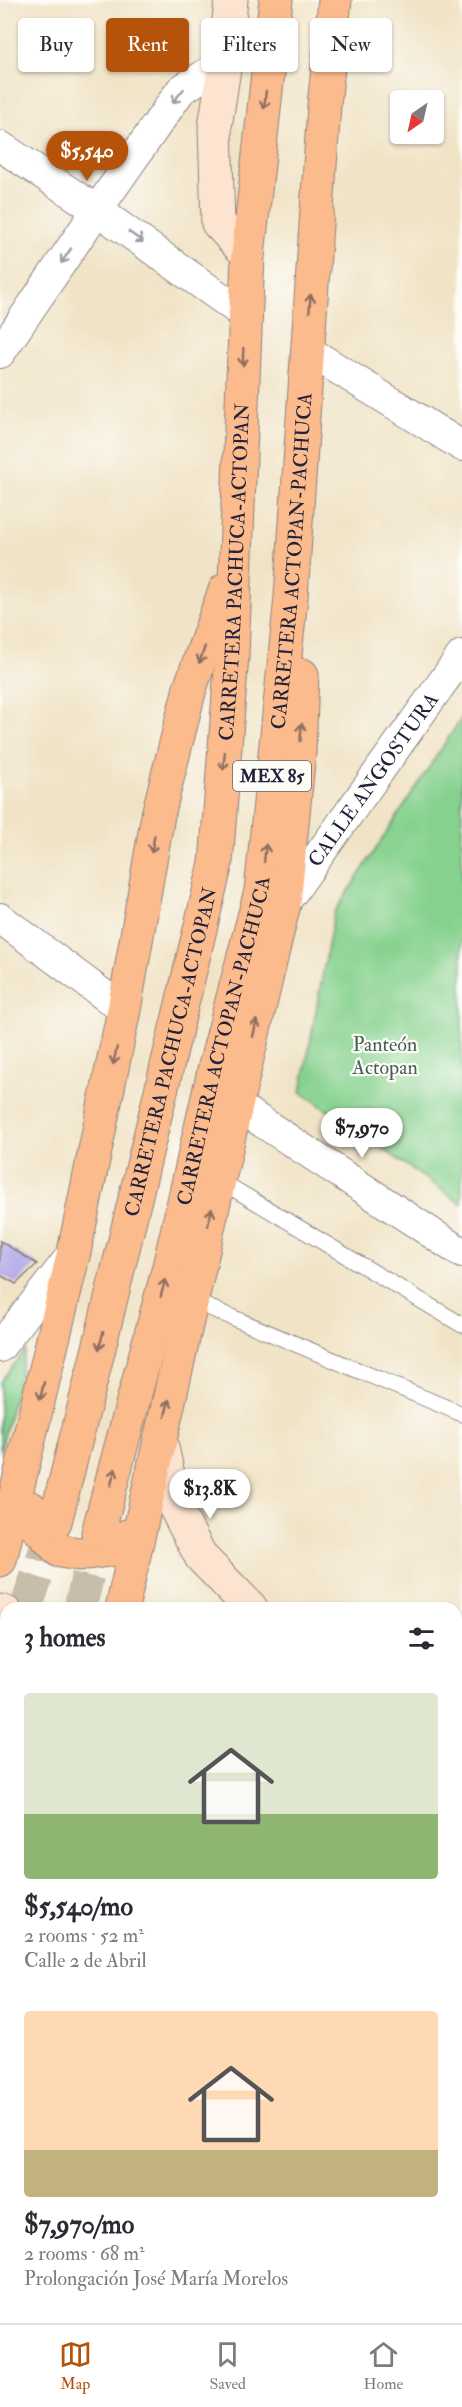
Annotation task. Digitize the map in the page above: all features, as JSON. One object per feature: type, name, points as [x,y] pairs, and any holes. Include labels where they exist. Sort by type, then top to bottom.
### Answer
[{"type":"main road","name":"CARRETERA PACHUCA-ACTOPAN","points":[[55,1522],[216,863],[232,656],[248,255],[276,0]]},
{"type":"main road","name":"CARRETERA ACTOPAN-PACHUCA","points":[[98,1533],[169,1267],[216,1062],[261,891],[291,597],[324,106],[335,0]]},
{"type":"main road","points":[[0,1560],[74,1252],[124,1010],[158,814],[190,688],[235,561]]},
{"type":"main road","points":[[123,1602],[236,1105],[285,904],[304,683],[291,597]]},
{"type":"main road","points":[[22,1472],[35,1525],[60,1551],[79,1554],[110,1550],[129,1534],[144,1509]]},
{"type":"street","points":[[229,18],[231,0]]},
{"type":"street","points":[[0,353],[181,90],[209,72]]},
{"type":"street","points":[[223,72],[214,127],[218,223],[248,255]]},
{"type":"street","points":[[0,146],[97,210],[245,315]]},
{"type":"street","points":[[307,350],[462,446]]},
{"type":"street","name":"CALLE ANGOSTURA","points":[[285,904],[462,655]]},
{"type":"street","points":[[0,918],[124,1010]]},
{"type":"street","points":[[236,1105],[462,1253]]},
{"type":"street","points":[[0,1347],[74,1252]]},
{"type":"street","points":[[160,1440],[176,1509],[201,1557],[246,1602]]},
{"type":"lane","points":[[219,1180],[462,1325]]},
{"type":"lane","points":[[191,1300],[462,1414]]},
{"type":"green space","name":"Panteón Actopan","points":[[462,717],[462,1204],[301,1092],[334,913]]},
{"type":"green space","points":[[26,1349],[0,1453],[0,1382]]},
{"type":"building","points":[[0,1241],[37,1264],[16,1284],[0,1275]]},
{"type":"tunnel","points":[[28,1602],[55,1522]]},
{"type":"tunnel","points":[[81,1602],[98,1533]]}]
